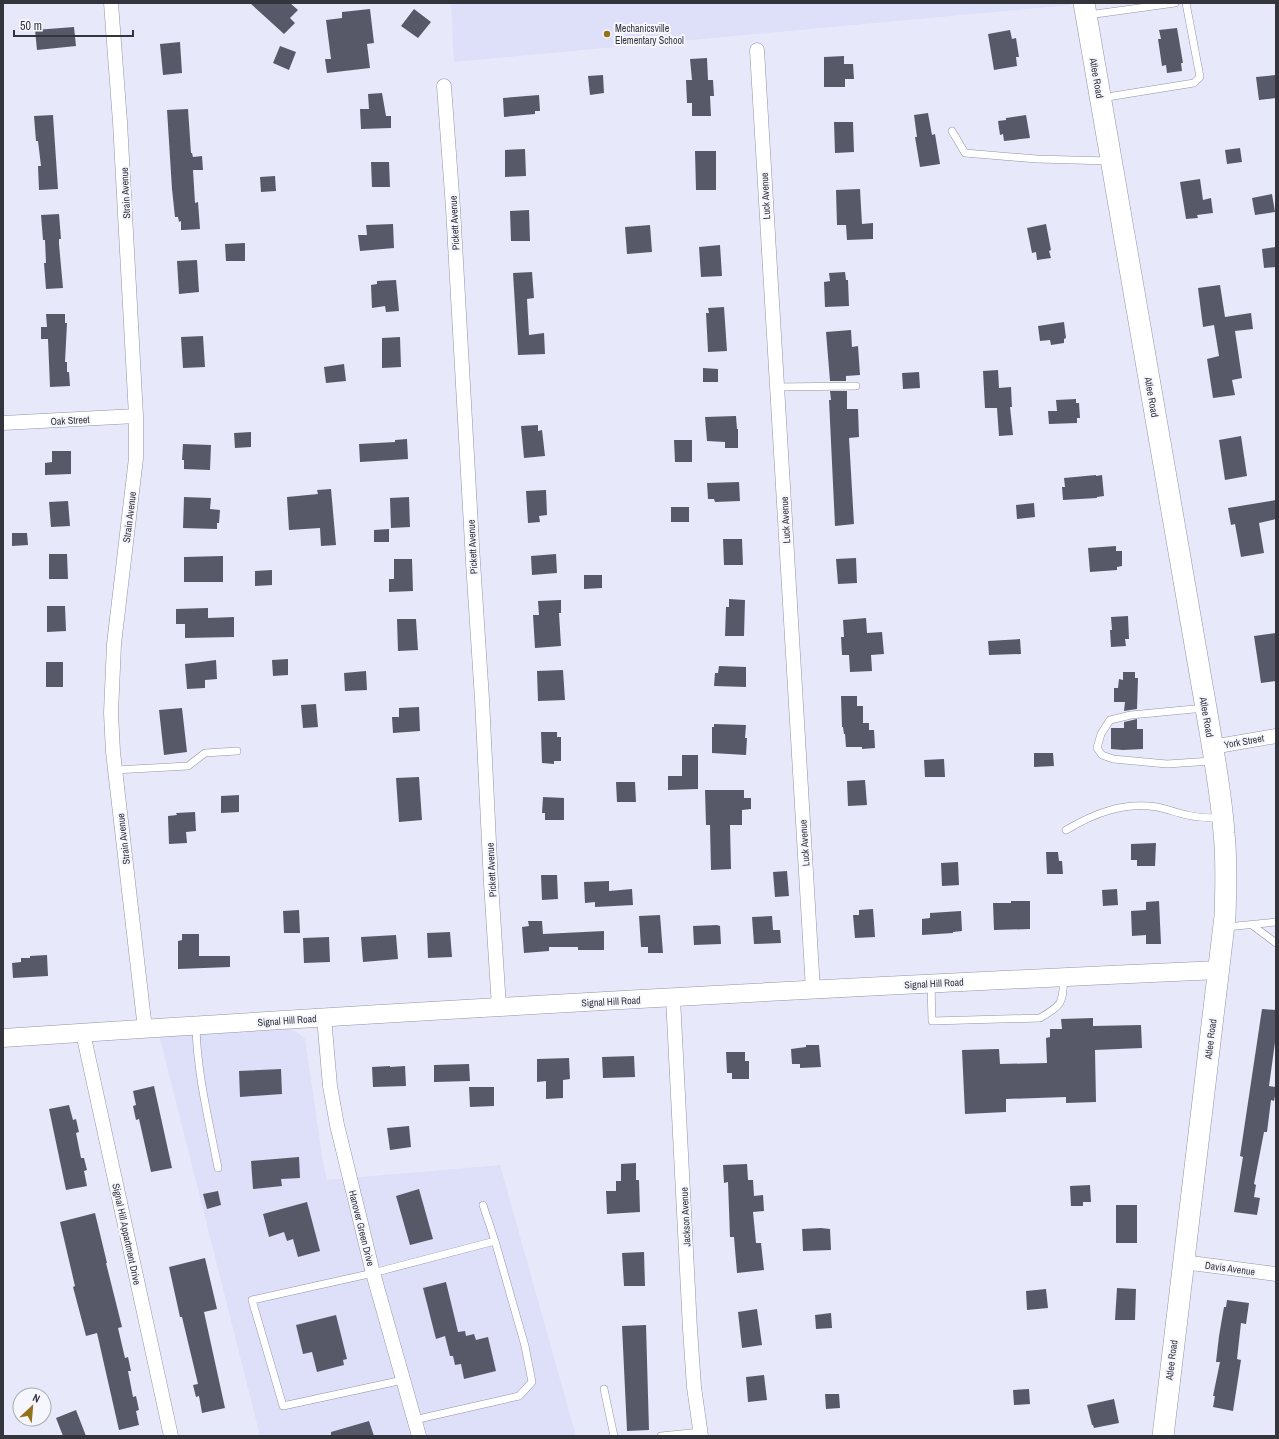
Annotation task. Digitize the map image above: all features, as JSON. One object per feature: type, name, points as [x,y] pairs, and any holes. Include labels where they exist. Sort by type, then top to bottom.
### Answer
[{"type":"main road","name":"Atlee Road","points":[[1085,9],[1206,708],[1223,819],[1226,870],[1224,928],[1163,1436]]},
{"type":"street","name":"Strain Avenue","points":[[111,3],[122,146],[136,416],[136,458],[114,644],[111,713],[115,770],[145,1029]]},
{"type":"street","name":"Luck Avenue","points":[[757,50],[813,990]]},
{"type":"street","name":"Pickett Avenue","points":[[444,86],[453,208],[472,562],[482,699],[499,1007]]},
{"type":"street","name":"Oak Street","points":[[3,423],[136,416]]},
{"type":"street","name":"York Street","points":[[1213,754],[1276,736]]},
{"type":"street","name":"Signal Hill Road","points":[[3,1038],[499,1007],[931,983],[1219,970]]},
{"type":"street","name":"Jackson Avenue","points":[[673,998],[690,1329],[694,1387],[701,1434]]},
{"type":"street","name":"Hanover Green Drive","points":[[324,1017],[330,1086],[337,1125],[374,1273],[419,1436]]},
{"type":"street","name":"Signal Hill Appartment Drive","points":[[83,1032],[171,1436]]},
{"type":"street","name":"Davis Avenue","points":[[1183,1262],[1276,1274]]},
{"type":"lane","points":[[1085,9],[1175,3]]},
{"type":"lane","points":[[1100,98],[1194,83],[1200,77],[1186,3]]},
{"type":"lane","points":[[952,131],[965,153],[1037,159],[1111,161]]},
{"type":"lane","points":[[777,387],[856,386]]},
{"type":"lane","points":[[1206,708],[1131,714],[1110,720],[1100,734],[1097,748],[1102,755],[1113,759],[1167,764],[1213,754]]},
{"type":"lane","points":[[115,770],[188,766],[205,753],[237,751]]},
{"type":"lane","points":[[1066,830],[1086,818],[1110,809],[1135,806],[1157,807],[1188,816],[1223,819]]},
{"type":"lane","points":[[1224,928],[1276,922]]},
{"type":"lane","points":[[1252,925],[1276,943]]},
{"type":"lane","points":[[931,983],[932,1021],[1040,1018],[1056,1009],[1062,1001],[1064,977]]},
{"type":"lane","points":[[196,1026],[196,1046],[199,1071],[218,1168]]},
{"type":"lane","points":[[414,1420],[519,1396],[532,1382],[525,1346],[495,1241],[483,1205]]},
{"type":"lane","points":[[403,1380],[283,1406],[252,1300],[374,1273],[495,1241]]},
{"type":"lane","points":[[604,1389],[614,1436]]},
{"type":"lane","points":[[661,1436],[701,1434]]},
{"type":"shaded area","name":"Mechanicsville Elementary School","points":[[451,3],[1070,3],[1070,5],[454,62]]},
{"type":"shaded area","points":[[291,1028],[305,1039],[327,1180],[500,1165],[576,1436],[260,1436],[159,1034]]},
{"type":"building","points":[[250,3],[290,3],[298,10],[290,18],[295,23],[284,34]]},
{"type":"building","points":[[370,9],[374,43],[367,44],[370,68],[327,73],[325,59],[331,59],[326,20],[342,18],[342,12]]},
{"type":"building","points":[[414,9],[431,22],[418,38],[401,26]]},
{"type":"building","points":[[74,27],[76,46],[37,50],[35,30]]},
{"type":"building","points":[[1177,28],[1183,63],[1181,63],[1182,71],[1167,73],[1166,65],[1162,66],[1158,39],[1161,39],[1159,30]]},
{"type":"building","points":[[1010,30],[1012,39],[1016,38],[1019,57],[1016,57],[1017,66],[994,70],[988,34]]},
{"type":"building","points":[[180,42],[182,73],[163,75],[160,44]]},
{"type":"building","points":[[280,46],[296,52],[289,70],[273,63]]},
{"type":"building","points":[[844,56],[844,64],[853,64],[854,79],[845,79],[845,87],[824,87],[824,57]]},
{"type":"building","points":[[707,58],[708,80],[713,80],[714,96],[710,96],[711,116],[692,116],[692,103],[687,103],[686,80],[692,80],[690,59]]},
{"type":"building","points":[[603,75],[604,93],[590,95],[588,76]]},
{"type":"building","points":[[1276,75],[1276,98],[1259,100],[1256,77]]},
{"type":"building","points":[[382,93],[386,116],[391,116],[391,128],[361,129],[360,109],[369,109],[368,94]]},
{"type":"building","points":[[539,95],[540,111],[535,111],[535,114],[504,117],[503,98]]},
{"type":"building","points":[[188,109],[191,153],[193,157],[202,156],[203,170],[193,170],[195,203],[198,202],[200,229],[181,230],[181,221],[179,222],[178,217],[175,217],[167,110]]},
{"type":"building","points":[[928,113],[932,135],[935,134],[940,164],[920,167],[915,137],[917,137],[914,115]]},
{"type":"building","points":[[53,115],[58,189],[39,190],[38,166],[41,166],[38,141],[36,141],[34,116]]},
{"type":"building","points":[[1026,115],[1030,138],[1004,141],[1003,134],[1000,135],[998,121],[1006,120],[1006,118]]},
{"type":"building","points":[[834,122],[853,122],[854,152],[835,153]]},
{"type":"building","points":[[1240,148],[1242,162],[1227,164],[1225,150]]},
{"type":"building","points":[[525,149],[526,176],[505,177],[505,150]]},
{"type":"building","points":[[695,151],[716,151],[716,190],[696,190]]},
{"type":"building","points":[[371,162],[389,162],[390,187],[372,187]]},
{"type":"building","points":[[275,176],[276,191],[261,192],[260,177]]},
{"type":"building","points":[[1200,179],[1203,200],[1211,198],[1213,213],[1197,215],[1198,218],[1186,219],[1180,182]]},
{"type":"building","points":[[860,189],[862,224],[873,223],[873,239],[847,240],[846,225],[837,225],[836,190]]},
{"type":"building","points":[[1272,194],[1275,212],[1255,215],[1252,198]]},
{"type":"building","points":[[529,210],[530,241],[511,241],[510,211]]},
{"type":"building","points":[[59,214],[61,239],[59,239],[59,244],[63,288],[46,289],[44,263],[46,263],[45,240],[43,240],[41,215]]},
{"type":"building","points":[[393,224],[394,248],[360,251],[358,235],[367,235],[366,225]]},
{"type":"building","points":[[1046,224],[1051,258],[1037,260],[1036,252],[1032,253],[1027,228]]},
{"type":"building","points":[[650,225],[652,252],[627,254],[625,227]]},
{"type":"building","points":[[245,243],[245,261],[226,261],[225,244]]},
{"type":"building","points":[[720,245],[722,276],[701,277],[699,247]]},
{"type":"building","points":[[1276,247],[1276,267],[1264,268],[1262,249]]},
{"type":"building","points":[[197,260],[199,292],[179,294],[177,261]]},
{"type":"building","points":[[532,272],[534,298],[527,299],[529,335],[544,333],[545,354],[518,355],[513,273]]},
{"type":"building","points":[[845,272],[846,280],[848,280],[849,306],[825,307],[824,282],[830,281],[829,273]]},
{"type":"building","points":[[396,280],[399,311],[386,312],[385,306],[372,308],[371,285],[377,284],[377,281]]},
{"type":"building","points":[[1220,285],[1225,317],[1251,313],[1253,329],[1235,331],[1242,378],[1232,380],[1235,395],[1213,398],[1207,359],[1219,356],[1214,325],[1203,327],[1198,288]]},
{"type":"building","points":[[724,307],[727,351],[708,352],[706,313],[709,313],[708,308]]},
{"type":"building","points":[[46,314],[65,314],[65,323],[67,323],[65,362],[67,362],[67,372],[69,372],[70,386],[50,387],[48,339],[41,339],[41,327],[47,327]]},
{"type":"building","points":[[1064,322],[1066,338],[1064,339],[1064,343],[1051,345],[1050,340],[1040,341],[1038,326]]},
{"type":"building","points":[[851,330],[852,347],[858,346],[860,375],[846,376],[846,381],[830,381],[826,332]]},
{"type":"building","points":[[203,336],[205,367],[183,368],[181,337]]},
{"type":"building","points":[[400,337],[401,367],[382,368],[382,338]]},
{"type":"building","points":[[344,364],[346,381],[326,383],[324,367]]},
{"type":"building","points":[[703,368],[718,369],[718,382],[703,382]]},
{"type":"building","points":[[998,370],[999,388],[1011,387],[1012,407],[1010,407],[1013,435],[999,436],[997,408],[985,408],[983,371]]},
{"type":"building","points":[[919,372],[920,388],[903,389],[902,373]]},
{"type":"building","points":[[830,391],[847,391],[847,409],[858,409],[859,437],[849,438],[854,524],[835,526],[829,400],[831,400]]},
{"type":"building","points":[[1076,399],[1076,403],[1079,403],[1080,418],[1077,418],[1077,423],[1049,424],[1048,411],[1057,411],[1056,400]]},
{"type":"building","points":[[736,416],[738,448],[725,448],[725,442],[707,441],[705,417]]},
{"type":"building","points":[[538,425],[538,431],[542,430],[545,456],[524,458],[521,426]]},
{"type":"building","points":[[251,432],[251,447],[235,448],[234,433]]},
{"type":"building","points":[[1241,436],[1247,476],[1225,480],[1219,440]]},
{"type":"building","points":[[407,439],[408,459],[360,462],[359,444],[395,442],[395,440]]},
{"type":"building","points":[[674,440],[692,440],[692,462],[675,462]]},
{"type":"building","points":[[183,444],[211,445],[210,470],[184,469],[184,460],[182,460]]},
{"type":"building","points":[[52,451],[71,451],[71,474],[45,475],[45,463],[52,462]]},
{"type":"building","points":[[1102,475],[1104,496],[1097,498],[1063,500],[1062,487],[1065,487],[1064,478]]},
{"type":"building","points":[[739,482],[740,501],[715,502],[714,499],[708,499],[707,483]]},
{"type":"building","points":[[331,489],[336,545],[321,546],[320,528],[289,530],[287,497],[318,494],[317,490]]},
{"type":"building","points":[[546,490],[547,515],[539,516],[540,522],[528,523],[526,491]]},
{"type":"building","points":[[184,497],[211,498],[210,509],[220,510],[217,529],[183,528]]},
{"type":"building","points":[[409,497],[410,527],[391,528],[390,498]]},
{"type":"building","points":[[1276,500],[1276,519],[1259,523],[1264,553],[1241,557],[1235,524],[1231,525],[1228,508]]},
{"type":"building","points":[[68,501],[70,526],[51,527],[49,502]]},
{"type":"building","points":[[1034,503],[1035,517],[1017,519],[1016,505]]},
{"type":"building","points":[[671,507],[689,507],[689,522],[671,522]]},
{"type":"building","points":[[389,529],[389,542],[374,542],[374,530]]},
{"type":"building","points":[[12,533],[27,533],[28,545],[12,546]]},
{"type":"building","points":[[723,539],[742,539],[743,565],[724,565]]},
{"type":"building","points":[[1116,546],[1116,551],[1122,551],[1122,566],[1117,567],[1117,570],[1090,572],[1088,548]]},
{"type":"building","points":[[49,554],[67,554],[68,579],[49,579]]},
{"type":"building","points":[[556,554],[557,573],[532,575],[531,556]]},
{"type":"building","points":[[223,556],[223,582],[184,582],[184,557]]},
{"type":"building","points":[[856,558],[857,583],[838,584],[836,559]]},
{"type":"building","points":[[394,559],[412,559],[413,591],[389,592],[389,579],[394,579]]},
{"type":"building","points":[[272,570],[272,585],[255,586],[255,571]]},
{"type":"building","points":[[584,575],[602,575],[602,588],[584,589]]},
{"type":"building","points":[[729,599],[745,600],[744,636],[725,636],[726,607],[729,607]]},
{"type":"building","points":[[561,600],[561,613],[559,613],[561,646],[535,648],[533,615],[539,615],[538,601]]},
{"type":"building","points":[[47,606],[65,606],[66,631],[47,632]]},
{"type":"building","points":[[208,608],[208,618],[234,617],[234,637],[185,638],[185,624],[176,624],[176,609]]},
{"type":"building","points":[[1128,616],[1129,639],[1125,639],[1126,646],[1111,647],[1111,617]]},
{"type":"building","points":[[866,618],[867,633],[882,632],[884,654],[871,655],[872,671],[850,672],[849,655],[842,655],[841,637],[844,637],[843,620]]},
{"type":"building","points":[[397,619],[416,619],[418,650],[398,651]]},
{"type":"building","points":[[1276,633],[1276,681],[1261,683],[1254,636]]},
{"type":"building","points":[[1020,639],[1021,654],[989,655],[988,641]]},
{"type":"building","points":[[288,659],[288,675],[273,676],[272,660]]},
{"type":"building","points":[[216,660],[217,679],[205,680],[205,688],[187,689],[185,664]]},
{"type":"building","points":[[46,662],[63,662],[63,687],[46,687]]},
{"type":"building","points":[[719,666],[746,667],[746,687],[714,686],[715,673],[718,673]]},
{"type":"building","points":[[563,670],[565,700],[538,701],[537,671]]},
{"type":"building","points":[[366,671],[367,690],[345,691],[344,673]]},
{"type":"building","points":[[1123,672],[1135,672],[1135,678],[1138,678],[1137,709],[1124,711],[1125,702],[1114,702],[1114,688],[1118,688],[1119,679],[1123,680]]},
{"type":"building","points":[[841,696],[857,696],[857,706],[863,706],[863,723],[869,723],[869,730],[874,730],[875,748],[862,749],[862,747],[846,747],[845,734],[842,727]]},
{"type":"building","points":[[316,704],[318,727],[303,728],[301,705]]},
{"type":"building","points":[[419,707],[420,731],[393,733],[392,717],[399,717],[399,708]]},
{"type":"building","points":[[182,708],[187,752],[164,755],[159,710]]},
{"type":"building","points":[[1137,719],[1137,729],[1143,729],[1143,749],[1111,749],[1111,728],[1124,728],[1124,722]]},
{"type":"building","points":[[714,724],[746,725],[746,755],[712,753],[712,727],[714,727]]},
{"type":"building","points":[[541,732],[557,732],[557,737],[561,737],[561,761],[554,761],[554,764],[542,763]]},
{"type":"building","points":[[1034,753],[1053,753],[1054,766],[1034,767]]},
{"type":"building","points":[[682,755],[698,755],[698,789],[668,790],[668,776],[682,776]]},
{"type":"building","points":[[944,759],[945,777],[925,777],[924,760]]},
{"type":"building","points":[[419,777],[422,820],[399,822],[396,778]]},
{"type":"building","points":[[865,780],[867,805],[848,806],[847,781]]},
{"type":"building","points":[[616,782],[635,782],[636,802],[617,802]]},
{"type":"building","points":[[705,790],[744,790],[744,798],[751,798],[751,809],[742,810],[742,825],[730,825],[731,869],[711,870],[710,825],[706,825]]},
{"type":"building","points":[[239,795],[239,812],[221,813],[221,796]]},
{"type":"building","points":[[543,797],[564,798],[564,820],[545,820],[545,813],[542,813]]},
{"type":"building","points":[[195,812],[196,831],[186,832],[187,843],[169,844],[168,816],[177,815],[176,813]]},
{"type":"building","points":[[1156,843],[1155,866],[1137,866],[1137,860],[1131,860],[1131,844]]},
{"type":"building","points":[[1046,852],[1058,852],[1059,861],[1062,861],[1063,874],[1047,874]]},
{"type":"building","points":[[958,862],[959,885],[942,886],[941,863]]},
{"type":"building","points":[[787,871],[789,896],[775,897],[773,872]]},
{"type":"building","points":[[541,875],[557,875],[558,899],[542,900]]},
{"type":"building","points":[[609,881],[609,891],[632,889],[633,905],[595,907],[595,902],[585,903],[584,882]]},
{"type":"building","points":[[1117,889],[1118,905],[1103,906],[1102,890]]},
{"type":"building","points":[[1011,901],[1030,901],[1030,929],[994,930],[993,903],[1011,903]]},
{"type":"building","points":[[1159,901],[1161,944],[1146,944],[1146,935],[1132,936],[1131,911],[1146,910],[1146,902]]},
{"type":"building","points":[[873,909],[875,937],[855,938],[853,915],[859,915],[859,910]]},
{"type":"building","points":[[299,910],[300,933],[284,933],[283,911]]},
{"type":"building","points":[[961,911],[962,931],[922,935],[922,919],[930,918],[930,913]]},
{"type":"building","points":[[660,915],[663,953],[648,953],[648,947],[641,947],[639,916]]},
{"type":"building","points":[[772,916],[773,930],[780,930],[781,943],[754,944],[752,917]]},
{"type":"building","points":[[528,921],[542,921],[543,934],[604,931],[604,950],[578,950],[578,947],[549,947],[549,951],[524,953],[522,927],[529,926]]},
{"type":"building","points":[[693,926],[720,926],[721,944],[694,945]]},
{"type":"building","points":[[450,932],[452,957],[428,958],[427,933]]},
{"type":"building","points":[[182,934],[199,934],[199,956],[230,956],[230,967],[178,969],[178,941],[182,940]]},
{"type":"building","points":[[396,935],[398,959],[363,962],[361,937]]},
{"type":"building","points":[[329,937],[330,962],[304,963],[303,938]]},
{"type":"building","points":[[47,955],[48,976],[13,978],[12,963],[21,962],[21,958]]},
{"type":"building","points":[[1262,1009],[1276,1010],[1276,1035],[1269,1086],[1276,1087],[1276,1091],[1274,1101],[1271,1100],[1267,1132],[1264,1132],[1254,1184],[1256,1185],[1254,1197],[1260,1198],[1257,1215],[1234,1212],[1243,1157],[1240,1156]]},
{"type":"building","points":[[1093,1018],[1093,1026],[1141,1025],[1142,1048],[1095,1050],[1096,1102],[1066,1103],[1066,1097],[1006,1099],[1006,1112],[965,1114],[962,1050],[999,1049],[1000,1064],[1047,1063],[1046,1038],[1050,1037],[1050,1029],[1062,1029],[1061,1019]]},
{"type":"building","points":[[806,1045],[819,1045],[821,1067],[800,1068],[800,1064],[792,1064],[791,1049],[806,1047]]},
{"type":"building","points":[[726,1052],[745,1052],[745,1061],[749,1061],[749,1079],[732,1079],[732,1073],[727,1073]]},
{"type":"building","points":[[634,1056],[635,1077],[603,1078],[602,1057]]},
{"type":"building","points":[[569,1058],[570,1079],[563,1080],[563,1098],[546,1099],[546,1081],[537,1082],[537,1059]]},
{"type":"building","points":[[469,1064],[470,1081],[434,1082],[434,1065]]},
{"type":"building","points":[[405,1066],[406,1086],[373,1087],[372,1067]]},
{"type":"building","points":[[281,1069],[282,1094],[240,1097],[239,1071]]},
{"type":"building","points":[[154,1086],[172,1168],[151,1172],[139,1119],[136,1120],[133,1106],[136,1105],[133,1091]]},
{"type":"building","points":[[469,1087],[494,1087],[494,1106],[470,1107]]},
{"type":"building","points":[[69,1105],[73,1120],[76,1119],[79,1132],[76,1133],[81,1158],[84,1158],[87,1170],[84,1171],[87,1186],[66,1190],[49,1109]]},
{"type":"building","points":[[409,1126],[411,1147],[390,1150],[387,1128]]},
{"type":"building","points":[[299,1157],[300,1178],[281,1179],[282,1186],[253,1189],[251,1161]]},
{"type":"building","points":[[636,1163],[636,1180],[639,1180],[640,1212],[607,1214],[606,1191],[616,1191],[616,1181],[621,1181],[621,1164]]},
{"type":"building","points":[[747,1164],[748,1180],[753,1180],[754,1196],[763,1195],[764,1211],[753,1212],[756,1243],[761,1243],[764,1270],[737,1273],[734,1237],[730,1237],[728,1182],[724,1183],[723,1165]]},
{"type":"building","points":[[1090,1185],[1091,1202],[1083,1202],[1083,1206],[1071,1206],[1070,1186]]},
{"type":"building","points":[[419,1189],[433,1239],[410,1245],[396,1196]]},
{"type":"building","points":[[218,1191],[221,1205],[207,1209],[203,1194]]},
{"type":"building","points":[[307,1202],[320,1251],[298,1257],[293,1239],[287,1241],[284,1232],[269,1237],[263,1214]]},
{"type":"building","points":[[1116,1205],[1137,1205],[1137,1243],[1116,1243]]},
{"type":"building","points":[[95,1213],[122,1327],[118,1328],[125,1358],[128,1357],[131,1371],[128,1371],[133,1397],[136,1396],[139,1410],[136,1411],[139,1425],[119,1430],[97,1333],[86,1336],[73,1287],[75,1286],[60,1222]]},
{"type":"building","points":[[802,1229],[830,1229],[831,1250],[803,1251]]},
{"type":"building","points":[[644,1252],[645,1286],[624,1286],[622,1253]]},
{"type":"building","points":[[205,1258],[217,1309],[204,1312],[225,1408],[202,1413],[199,1396],[196,1397],[193,1385],[198,1384],[182,1317],[180,1317],[169,1267]]},
{"type":"building","points":[[446,1282],[458,1332],[465,1331],[466,1336],[474,1334],[476,1340],[488,1337],[496,1371],[464,1379],[461,1364],[455,1365],[453,1356],[450,1356],[445,1336],[436,1339],[423,1288]]},
{"type":"building","points":[[1117,1288],[1136,1289],[1135,1320],[1115,1320]]},
{"type":"building","points":[[1046,1289],[1048,1308],[1027,1310],[1026,1291]]},
{"type":"building","points":[[1227,1300],[1249,1303],[1246,1324],[1241,1323],[1237,1359],[1241,1360],[1233,1411],[1213,1407],[1215,1396],[1213,1396],[1220,1362],[1216,1362],[1219,1336],[1224,1307],[1226,1307]]},
{"type":"building","points":[[757,1309],[762,1345],[742,1348],[738,1312]]},
{"type":"building","points":[[831,1313],[832,1328],[816,1329],[815,1315]]},
{"type":"building","points":[[336,1315],[347,1359],[343,1360],[344,1365],[317,1372],[312,1352],[303,1354],[296,1325]]},
{"type":"building","points":[[646,1325],[649,1430],[627,1431],[622,1326]]},
{"type":"building","points":[[764,1375],[767,1400],[748,1402],[746,1377]]},
{"type":"building","points":[[1029,1389],[1030,1404],[1014,1405],[1013,1390]]},
{"type":"building","points":[[825,1394],[839,1394],[840,1408],[826,1409]]},
{"type":"building","points":[[1114,1399],[1119,1423],[1094,1428],[1087,1405]]},
{"type":"building","points":[[76,1410],[86,1436],[63,1436],[56,1418]]},
{"type":"building","points":[[369,1421],[374,1436],[331,1436],[331,1432]]},
{"type":"place","name":"Mechanicsville Elementary School","points":[[607,34]]}]
